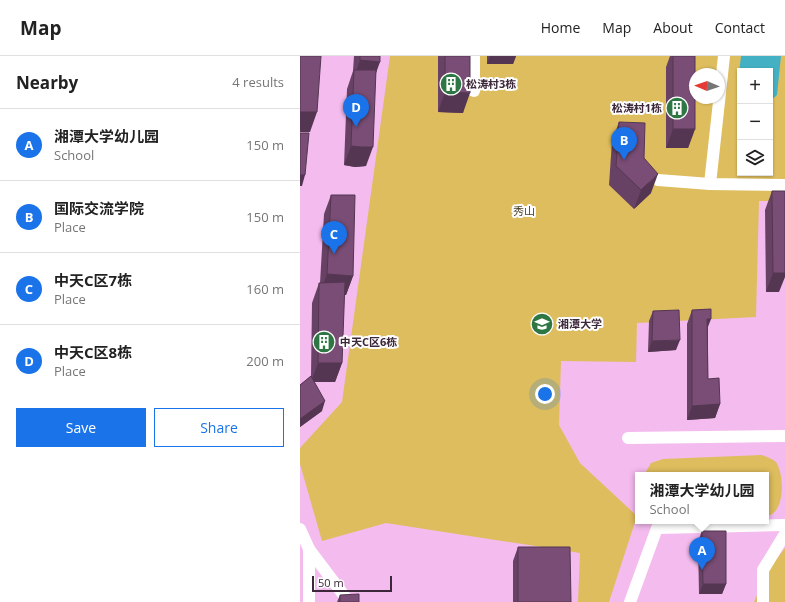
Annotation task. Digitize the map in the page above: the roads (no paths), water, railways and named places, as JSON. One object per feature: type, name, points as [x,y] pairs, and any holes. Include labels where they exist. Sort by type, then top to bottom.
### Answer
[{"type":"street","points":[[474,56],[474,91]]},
{"type":"street","points":[[710,184],[724,56]]},
{"type":"street","points":[[658,180],[710,184],[785,185]]},
{"type":"street","points":[[628,438],[785,436]]},
{"type":"street","points":[[630,602],[657,528],[785,525]]},
{"type":"street","points":[[300,529],[305,543],[310,602]]},
{"type":"street","points":[[763,602],[763,570],[785,534]]},
{"type":"street","points":[[305,543],[348,602]]},
{"type":"place","name":"松涛村3栋","points":[[451,84]]},
{"type":"place","name":"松涛村1栋","points":[[677,108]]},
{"type":"place","name":"中天C区8栋","points":[[356,127]]},
{"type":"place","name":"国际交流学院","points":[[624,160]]},
{"type":"place","name":"中天C区7栋","points":[[334,254]]},
{"type":"place","name":"湘潭大学","points":[[542,324]]},
{"type":"place","name":"中天C区6栋","points":[[324,342]]},
{"type":"place","name":"湘潭大学幼儿园","points":[[702,570]]},
{"type":"park label","name":"秀山","points":[[524,211]]}]
